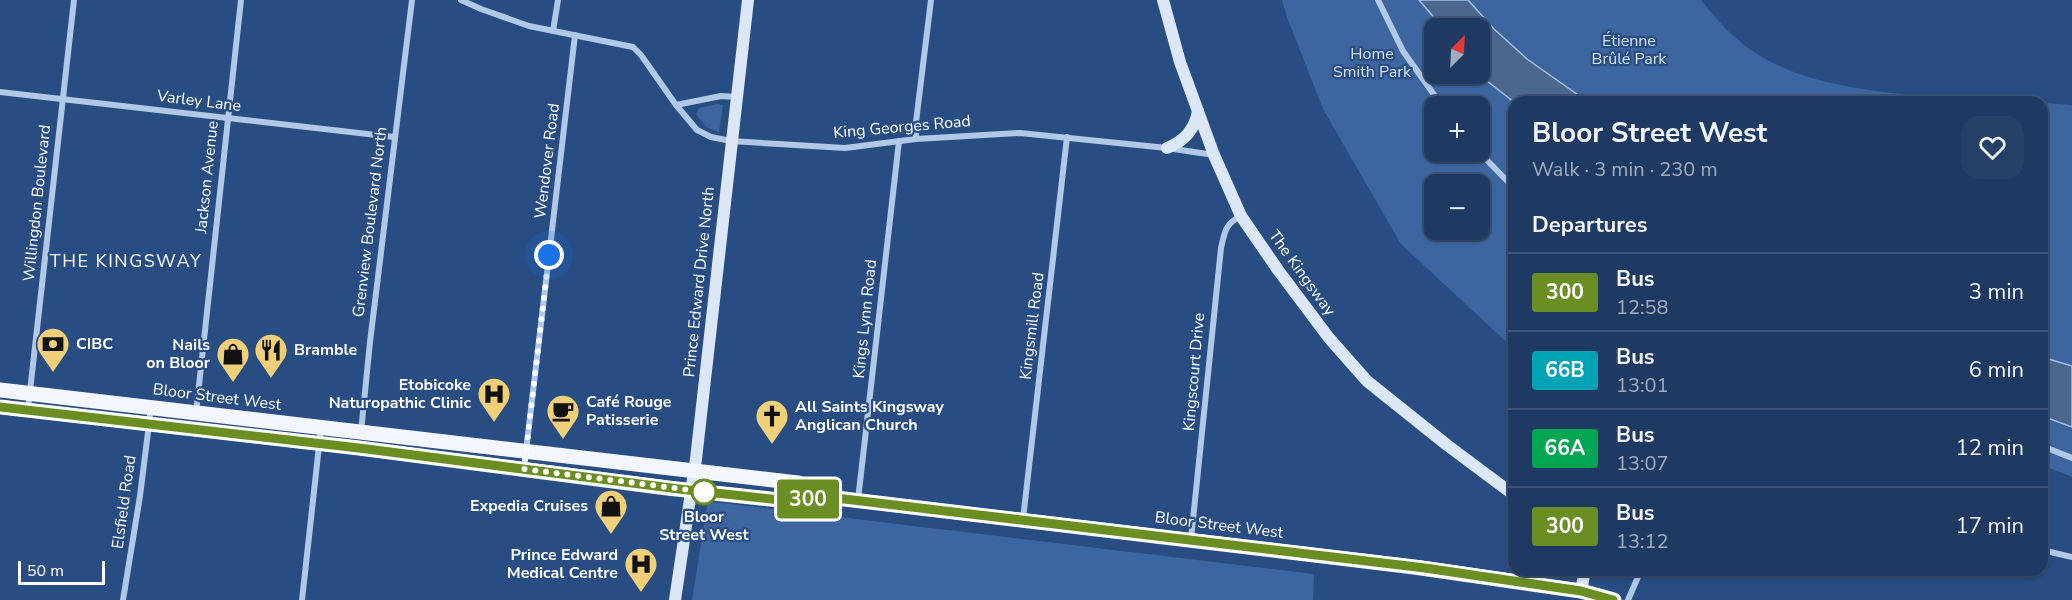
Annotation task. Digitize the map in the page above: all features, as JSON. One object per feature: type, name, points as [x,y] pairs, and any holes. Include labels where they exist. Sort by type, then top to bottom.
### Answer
[{"type":"main road","name":"Bloor Street West","points":[[0,390],[798,483],[819,496]]},
{"type":"main road","name":"Bloor Street West","points":[[0,407],[194,428],[798,502],[819,496],[1023,519],[1425,568],[1581,591],[1614,600]]},
{"type":"street","name":"Willingdon Boulevard","points":[[28,409],[74,0]]},
{"type":"street","name":"Jackson Avenue","points":[[194,428],[241,0]]},
{"type":"street","name":"Grenview Boulevard North","points":[[359,448],[412,0]]},
{"type":"street","name":"King Georges Road","points":[[461,0],[530,26],[633,47],[697,130],[711,137],[731,141],[845,148],[916,139],[1020,133],[1214,155]]},
{"type":"street","points":[[554,31],[558,0]]},
{"type":"street","name":"Prince Edward Drive North","points":[[675,600],[692,490],[748,0]]},
{"type":"street","points":[[916,139],[916,122],[931,0]]},
{"type":"street","name":"The Kingsway","points":[[1163,0],[1180,62],[1214,155],[1241,216],[1278,270],[1351,364],[1393,403],[1508,490]]},
{"type":"street","points":[[1378,0],[1403,51],[1435,96]]},
{"type":"street","name":"Wendover Road","points":[[524,469],[575,35]]},
{"type":"street","name":"Varley Lane","points":[[0,92],[394,137]]},
{"type":"street","points":[[676,105],[724,95],[737,97]]},
{"type":"street","points":[[1167,148],[1183,140],[1189,134],[1197,118],[1198,110]]},
{"type":"street","name":"Kingsmill Road","points":[[1023,519],[1067,137]]},
{"type":"street","name":"Kings Lynn Road","points":[[858,500],[899,141]]},
{"type":"street","points":[[1489,162],[1508,182]]},
{"type":"street","name":"Kingscourt Drive","points":[[1191,540],[1221,248],[1230,221],[1241,216]]},
{"type":"street","name":"Elsfield Road","points":[[123,600],[151,407]]},
{"type":"street","points":[[302,600],[321,427]]},
{"type":"street","points":[[2048,448],[2072,458]]},
{"type":"street","points":[[2048,551],[2072,557]]},
{"type":"street","points":[[1581,591],[1584,576]]},
{"type":"street","points":[[1628,600],[1638,576]]},
{"type":"green space","name":"Home Smith Park","points":[[1282,0],[1419,0],[1434,18],[1424,18],[1424,84],[1490,83],[1508,97],[1508,343],[1401,244],[1323,109]]},
{"type":"green space","name":"Étienne Brûlé Park","points":[[1468,0],[1701,0],[1741,43],[1785,68],[1851,87],[1923,96],[1579,96],[1527,59],[1490,24],[1490,18],[1485,18]]},
{"type":"green space","points":[[2048,103],[2072,105],[2072,366],[2048,359]]},
{"type":"green space","points":[[723,105],[719,132],[706,127],[696,114],[699,108]]},
{"type":"green space","points":[[2048,418],[2072,427],[2072,477],[2048,467]]},
{"type":"green space","points":[[714,502],[1314,574],[1313,600],[692,600],[707,506]]},
{"type":"shaded area","points":[[1419,0],[1468,0],[1484,18],[1434,18]]},
{"type":"shaded area","points":[[1490,25],[1527,59],[1579,96],[1508,97],[1490,83]]},
{"type":"shaded area","points":[[2048,359],[2072,366],[2072,427],[2048,418]]},
{"type":"bus line","name":"300","points":[[0,407],[359,448],[667,488],[798,502],[819,496],[1023,519],[1425,568],[1552,586],[1613,600]]},
{"type":"place","name":"CIBC","points":[[53,373]]},
{"type":"place","name":"Bramble","points":[[271,379]]},
{"type":"place","name":"Nails on Bloor","points":[[233,383]]},
{"type":"place","name":"Etobicoke Naturopathic Clinic","points":[[494,423]]},
{"type":"place","name":"Café Rouge Patisserie","points":[[563,440]]},
{"type":"place","name":"All Saints Kingsway Anglican Church","points":[[772,445]]},
{"type":"place","name":"Bloor Street West","points":[[704,492]]},
{"type":"place","name":"Expedia Cruises","points":[[611,535]]},
{"type":"place","name":"Prince Edward Medical Centre","points":[[641,593]]},
{"type":"district","name":"THE KINGSWAY","points":[[126,261]]},
{"type":"route","points":[[549,255],[524,469],[706,492],[704,492]]}]
